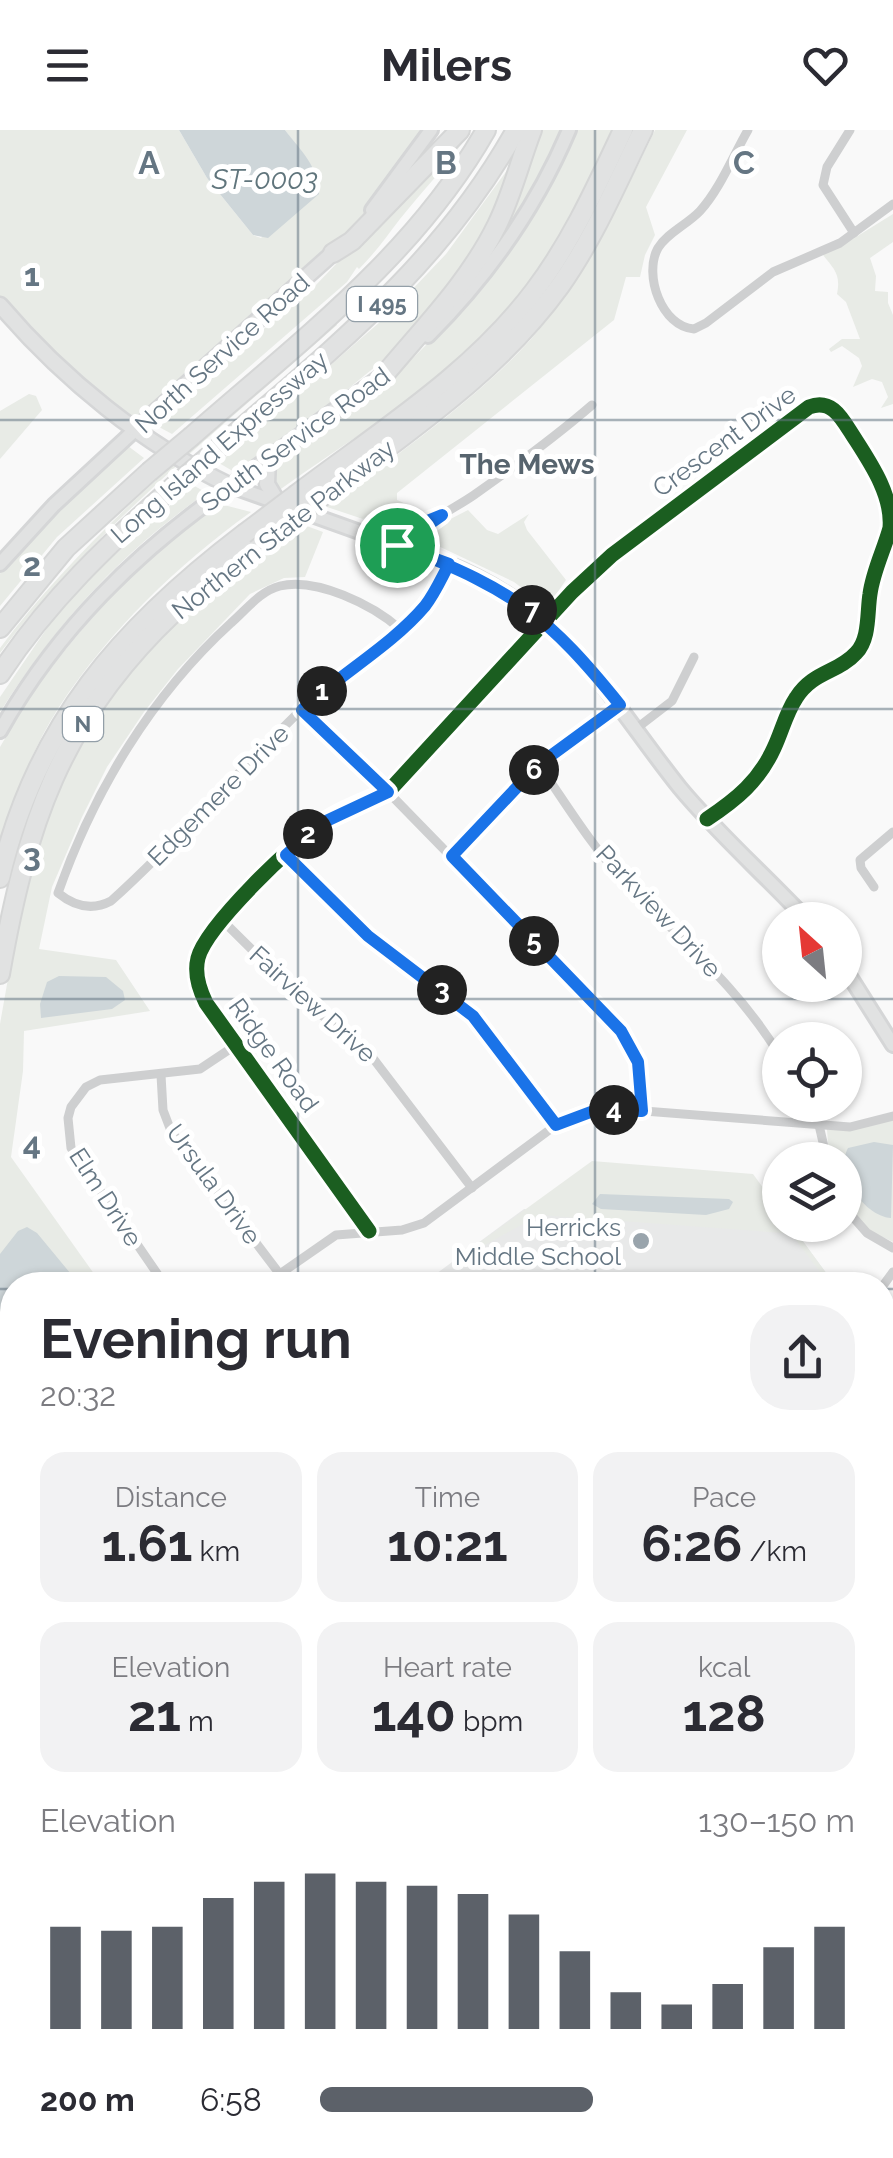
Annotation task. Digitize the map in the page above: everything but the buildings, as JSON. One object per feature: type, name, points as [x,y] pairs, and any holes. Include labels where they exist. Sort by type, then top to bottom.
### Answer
[{"type":"highway","points":[[333,253],[352,241],[460,130]]},
{"type":"highway","name":"Long Island Expressway","points":[[0,628],[57,558],[380,268],[446,191],[486,130]]},
{"type":"highway","name":"Long Island Expressway","points":[[0,674],[78,574],[372,314],[413,273],[468,206],[516,130]]},
{"type":"highway","points":[[385,374],[452,296],[484,250],[504,210],[532,130]]},
{"type":"highway","name":"Northern State Parkway","points":[[0,878],[20,811],[38,770],[89,683],[156,606],[456,373],[518,311],[576,226],[623,130]]},
{"type":"highway","name":"Northern State Parkway","points":[[0,974],[16,889],[32,832],[54,777],[114,678],[152,634],[195,594],[472,382],[524,331],[583,249],[643,130]]},
{"type":"main road","name":"North Service Road","points":[[0,564],[54,505],[333,253],[382,198],[431,130]]},
{"type":"main road","name":"South Service Road","points":[[0,731],[46,659],[92,603],[154,543],[385,374],[439,324],[495,259],[542,186],[569,130]]},
{"type":"main road","points":[[0,305],[41,349],[136,430],[231,486],[449,564],[499,588],[545,620],[620,705],[707,819],[788,902]]},
{"type":"main road","points":[[268,460],[267,484],[279,504]]},
{"type":"main road","points":[[862,995],[893,1045]]},
{"type":"street","points":[[748,130],[702,209],[662,242],[654,260],[654,290],[680,326],[688,329],[706,323],[773,272],[826,251],[893,204]]},
{"type":"street","points":[[850,130],[827,167],[823,185],[854,232]]},
{"type":"street","name":"Crescent Drive","points":[[545,620],[612,556],[816,404],[828,406],[840,416],[887,492],[892,519],[870,590],[861,647],[851,658],[805,685],[760,774],[736,799],[707,819]]},
{"type":"street","points":[[403,547],[410,528],[442,515],[472,496],[592,405]]},
{"type":"street","name":"Edgemere Drive","points":[[400,629],[375,608],[308,585],[278,587],[260,597],[192,663],[141,728],[93,809],[58,892],[70,902],[86,906],[111,901],[334,679],[400,629],[428,602],[449,564]]},
{"type":"street","points":[[878,564],[893,564]]},
{"type":"street","name":"Ridge Road","points":[[369,1231],[206,1003],[197,977],[202,945],[222,920],[322,823],[388,792],[545,620]]},
{"type":"street","points":[[637,728],[672,701],[694,658]]},
{"type":"street","points":[[452,856],[538,765],[620,705]]},
{"type":"street","points":[[302,710],[452,856],[621,1031],[638,1062],[642,1111]]},
{"type":"street","name":"Parkview Drive","points":[[538,765],[618,875],[721,977],[762,1028]]},
{"type":"street","points":[[874,887],[860,860],[893,832]]},
{"type":"street","points":[[286,855],[368,936],[473,1016],[556,1125]]},
{"type":"street","name":"Fairview Drive","points":[[222,920],[304,1001],[369,1052],[472,1188]]},
{"type":"street","name":"Elm Drive","points":[[157,1272],[71,1148],[71,1107],[86,1087],[107,1078],[200,1070],[236,1045]]},
{"type":"street","name":"Ursula Drive","points":[[161,1075],[163,1110],[171,1130],[278,1272]]},
{"type":"street","points":[[282,1272],[331,1238],[402,1230],[424,1223],[556,1125],[596,1110],[850,1127],[893,1116]]},
{"type":"street","points":[[818,1122],[823,1142]]},
{"type":"street","points":[[862,1227],[893,1248]]},
{"type":"shaded area","points":[[0,130],[179,130],[207,178],[253,235],[261,238],[319,178],[285,130],[429,130],[365,218],[136,429],[0,304]]},
{"type":"shaded area","points":[[464,130],[471,130],[446,165],[347,282],[172,434],[159,427],[157,419],[315,286]]},
{"type":"shaded area","points":[[538,130],[561,130],[542,174],[504,231],[500,230]]},
{"type":"shaded area","points":[[572,130],[614,130],[560,235],[511,309],[467,353],[415,395],[278,491],[270,485],[273,463],[403,368],[453,318]]},
{"type":"shaded area","points":[[655,130],[687,130],[646,207],[655,235],[640,277],[626,277],[614,320],[397,493],[397,500],[420,510],[414,515],[401,521],[367,516],[363,519],[327,507],[474,394],[541,328],[596,247]]},
{"type":"shaded area","points":[[511,165],[491,226],[431,314],[392,353],[305,424],[236,473],[219,463],[389,314],[446,254]]},
{"type":"shaded area","points":[[893,214],[893,242],[870,258],[876,276],[875,291],[888,292],[893,315],[893,404],[881,408],[888,397],[882,382],[872,379],[853,387],[862,366],[859,358],[842,346],[831,352],[829,349],[842,339],[860,339],[846,302],[837,294],[836,272],[823,255],[847,237],[856,237]]},
{"type":"shaded area","points":[[335,323],[118,521],[76,563],[0,653],[37,602],[117,517]]},
{"type":"shaded area","points":[[29,394],[36,396],[42,410],[0,459],[0,411]]},
{"type":"shaded area","points":[[128,446],[144,458],[57,537],[0,606],[0,574],[6,562],[57,508]]},
{"type":"shaded area","points":[[193,485],[205,492],[203,495],[143,543],[91,593],[44,649],[0,712],[0,697],[54,618],[89,578]]},
{"type":"shaded area","points":[[220,504],[251,512],[146,601],[79,679],[41,738],[0,839],[0,747],[36,686],[106,600],[177,534]]},
{"type":"shaded area","points":[[468,510],[487,530],[498,534],[529,514],[524,522],[527,530],[566,580],[550,603],[543,604],[514,582],[434,544],[433,528]]},
{"type":"shaded area","points":[[304,525],[323,532],[305,577],[284,578],[250,594],[178,669],[107,767],[82,817],[52,887],[39,949],[116,960],[150,1011],[24,1031],[23,1071],[11,1157],[93,1272],[0,1272],[0,1024],[24,888],[56,789],[84,737],[119,686],[161,635]]},
{"type":"shaded area","points":[[893,1117],[893,1242],[870,1231],[862,1222],[862,1142],[828,1142],[827,1129]]},
{"type":"shaded area","points":[[592,1161],[753,1174],[762,1186],[762,1231],[539,1215],[468,1251]]},
{"type":"shaded area","name":"Herricks Middle School","points":[[524,1209],[762,1229],[762,1242],[803,1242],[825,1272],[439,1272]]},
{"type":"shaded area","points":[[797,1242],[803,1242],[825,1272],[820,1272]]},
{"type":"water","name":"ST-0003","points":[[179,130],[285,130],[312,167],[319,194],[268,238],[253,235],[207,178]]},
{"type":"water","points":[[59,976],[106,977],[123,991],[125,1000],[112,1009],[41,1018],[40,1004],[47,982]]},
{"type":"water","points":[[862,1145],[893,1145],[891,1218],[862,1202]]},
{"type":"water","points":[[600,1194],[733,1202],[729,1209],[706,1215],[601,1209],[592,1204]]},
{"type":"water","points":[[27,1227],[37,1233],[69,1272],[0,1272],[0,1254],[18,1231]]},
{"type":"cycle path","points":[[369,1231],[206,1003],[197,970],[205,944],[253,885],[311,832],[339,813],[388,792],[572,592],[612,555],[809,407],[823,405],[834,410],[846,425],[878,476],[890,515],[890,528],[871,585],[866,633],[849,660],[803,689],[754,780],[707,819]]},
{"type":"place","name":"Herricks Middle School","points":[[641,1241]]},
{"type":"district","name":"The Mews","points":[[527,464]]},
{"type":"route","points":[[397,545],[410,528],[442,515],[418,532],[408,549],[449,564],[480,578],[524,604],[578,654],[620,705],[538,765],[452,856],[628,1040],[638,1062],[642,1111],[596,1110],[556,1125],[482,1026],[459,1002],[368,936],[286,855],[322,823],[388,792],[302,710],[334,679],[420,612],[434,593],[449,564],[397,545]]}]
